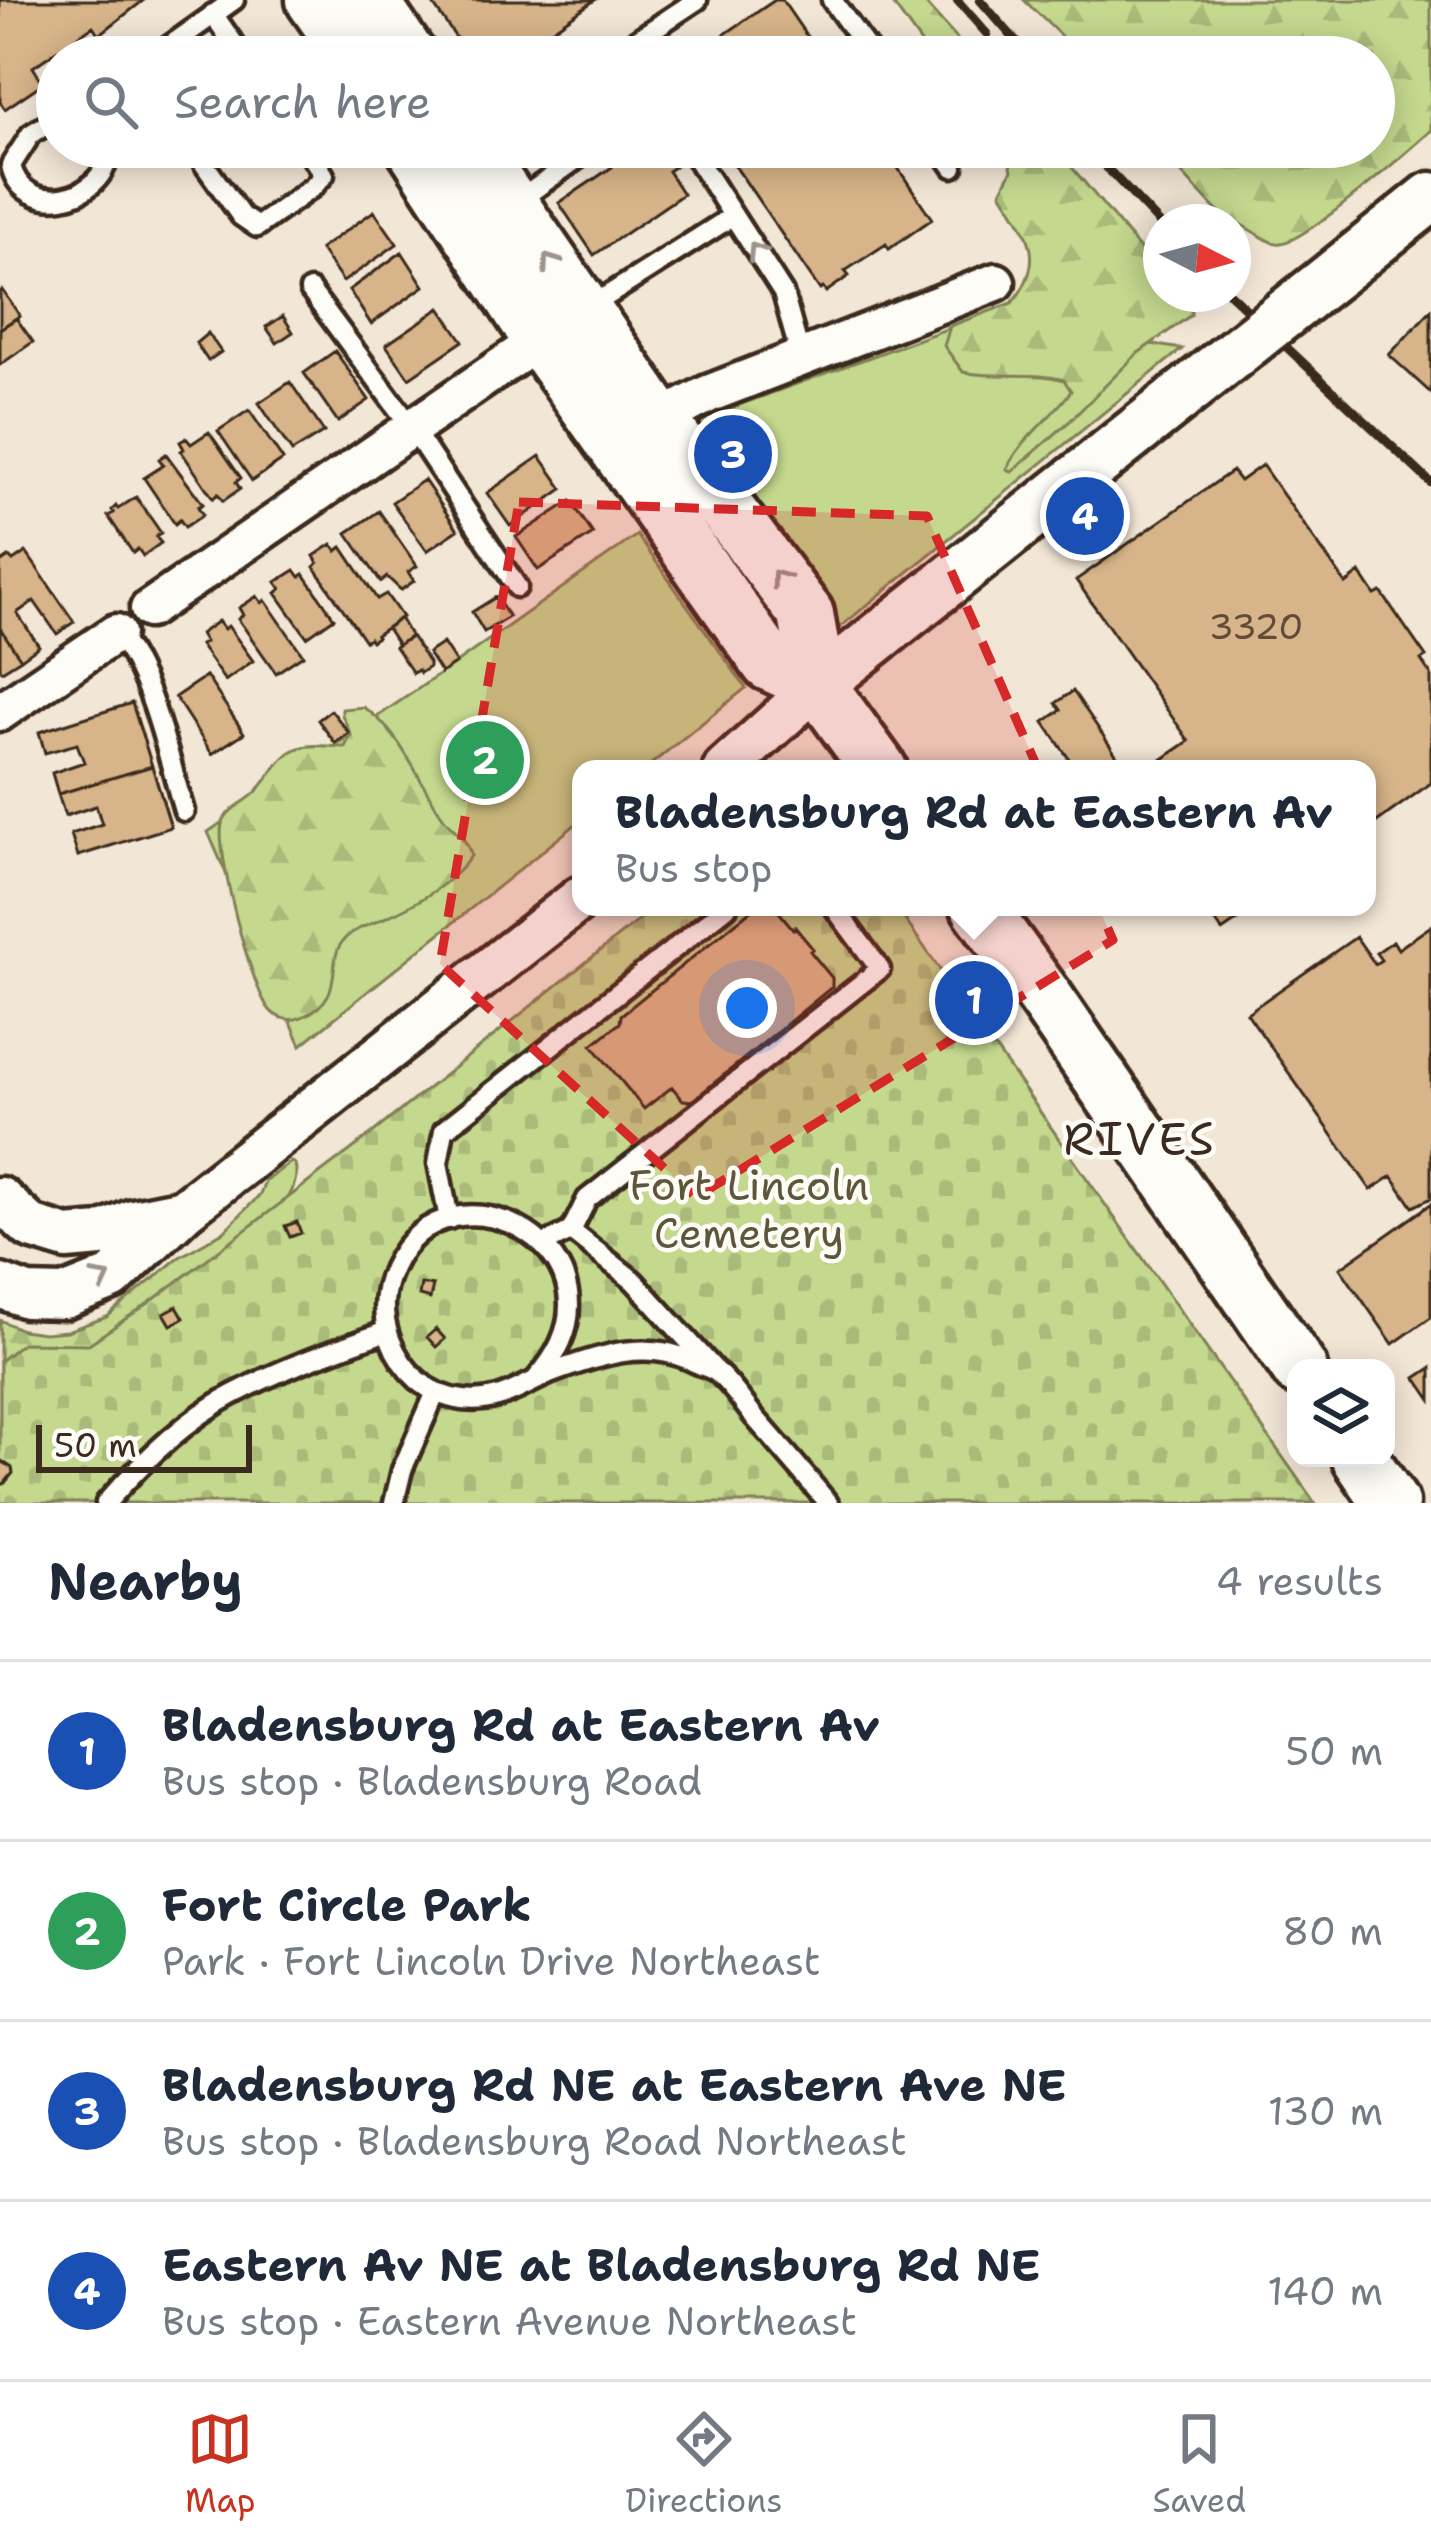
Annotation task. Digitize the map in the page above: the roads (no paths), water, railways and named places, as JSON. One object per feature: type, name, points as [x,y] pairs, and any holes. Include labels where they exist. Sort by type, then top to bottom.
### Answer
[{"type":"main road","points":[[314,0],[339,36]]},
{"type":"main road","points":[[370,0],[395,36]]},
{"type":"main road","points":[[463,168],[562,325],[637,432],[769,663],[818,685],[872,760]]},
{"type":"main road","points":[[470,168],[512,206],[562,325]]},
{"type":"main road","points":[[818,685],[1431,197]]},
{"type":"main road","points":[[986,916],[1293,1359]]},
{"type":"main road","points":[[1366,1467],[1391,1503]]},
{"type":"street","points":[[637,432],[708,394],[996,282]]},
{"type":"street","points":[[149,609],[562,325]]},
{"type":"street","points":[[0,712],[116,633]]},
{"type":"street","points":[[735,760],[818,685]]},
{"type":"street","points":[[0,1286],[26,1296],[64,1297],[112,1278],[184,1210],[572,905]]},
{"type":"street","points":[[0,1199],[32,1227],[68,1238],[101,1235],[133,1221],[184,1210]]},
{"type":"lane","points":[[183,36],[234,0]]},
{"type":"lane","points":[[642,36],[697,0]]},
{"type":"lane","points":[[832,0],[858,36]]},
{"type":"lane","points":[[213,14],[228,36]]},
{"type":"lane","points":[[36,131],[11,165],[14,180],[27,191],[68,199],[88,190],[106,168]]},
{"type":"lane","points":[[207,168],[241,216],[257,227],[313,187],[324,175],[319,168]]},
{"type":"lane","points":[[512,206],[565,168]]},
{"type":"lane","points":[[703,168],[783,293],[801,358]]},
{"type":"lane","points":[[562,325],[734,216]]},
{"type":"lane","points":[[310,290],[412,428],[517,586]]},
{"type":"lane","points":[[116,633],[141,675],[184,811]]},
{"type":"lane","points":[[449,1219],[438,1163],[444,1130],[716,916]]},
{"type":"lane","points":[[544,1244],[571,1231],[587,1199],[880,969],[841,916]]},
{"type":"lane","points":[[480,1215],[508,1220],[544,1244],[560,1268],[569,1312],[565,1338],[537,1378],[504,1397],[483,1401],[459,1400],[413,1377],[396,1356],[383,1305],[398,1257],[427,1229],[449,1219],[480,1215]]},
{"type":"lane","points":[[571,1231],[634,1282],[828,1503]]},
{"type":"lane","points":[[106,1503],[174,1436],[228,1397],[291,1366],[387,1331]]},
{"type":"lane","points":[[537,1378],[594,1358],[644,1350],[673,1353],[716,1372]]},
{"type":"lane","points":[[394,1503],[402,1471],[436,1392]]},
{"type":"railway","points":[[957,0],[987,34]]},
{"type":"railway","points":[[980,0],[1012,36]]},
{"type":"railway","points":[[1107,168],[1143,206]]},
{"type":"railway","points":[[1249,312],[1431,483]]},
{"type":"place","name":"Bladensburg Rd NE at Eastern Ave NE","points":[[733,454]]},
{"type":"place","name":"Eastern Av NE at Bladensburg Rd NE","points":[[1085,516]]},
{"type":"place","name":"Fort Circle Park","points":[[485,760]]},
{"type":"place","name":"Bladensburg Rd at Eastern Av","points":[[974,1000]]},
{"type":"district","name":"RIVES","points":[[1140,1139]]},
{"type":"park label","name":"Fort Lincoln Cemetery","points":[[749,1209]]}]
